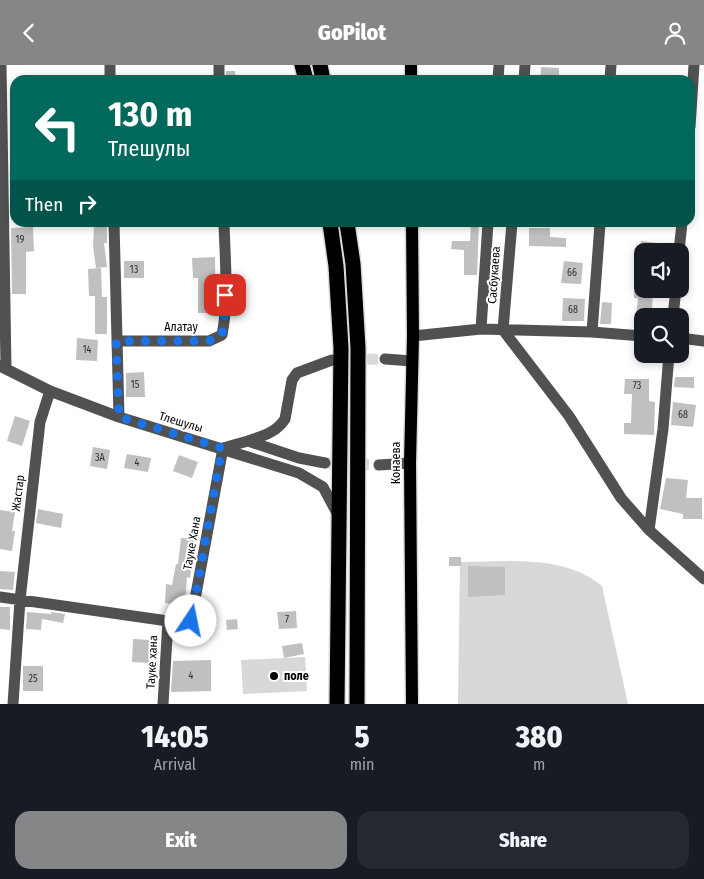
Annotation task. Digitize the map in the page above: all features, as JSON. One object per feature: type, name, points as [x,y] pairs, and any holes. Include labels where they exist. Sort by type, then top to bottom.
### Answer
[{"type":"highway","points":[[331,227],[336,266],[341,348],[337,704]]},
{"type":"highway","points":[[348,227],[353,264],[358,348],[357,704]]},
{"type":"main road","name":"Конаева","points":[[412,227],[413,336],[410,463],[412,704]]},
{"type":"street","points":[[0,65],[3,367]]},
{"type":"street","points":[[114,227],[119,417]]},
{"type":"street","name":"Алатау","points":[[116,341],[209,341],[222,335],[225,305],[224,227]]},
{"type":"street","name":"Сасбукаева","points":[[480,329],[488,227]]},
{"type":"street","name":"Сасбукаева","points":[[503,330],[512,227]]},
{"type":"street","points":[[592,332],[600,227]]},
{"type":"street","points":[[680,243],[682,227]]},
{"type":"street","points":[[413,336],[480,329],[634,335]]},
{"type":"street","points":[[503,330],[569,416],[621,498],[649,530],[704,579]]},
{"type":"street","points":[[689,339],[704,341]]},
{"type":"street","points":[[385,359],[412,361]]},
{"type":"street","points":[[222,448],[269,434],[282,425],[285,419],[292,380],[297,373],[332,360]]},
{"type":"street","points":[[649,530],[663,429],[668,363]]},
{"type":"street","name":"Тлешулы","points":[[3,367],[50,391],[119,417],[299,473],[323,487],[339,517]]},
{"type":"street","name":"Жастар","points":[[14,704],[20,600],[40,422],[50,391]]},
{"type":"street","points":[[248,441],[299,458],[325,463]]},
{"type":"street","name":"Тауке Хана","points":[[20,600],[168,621],[191,621],[222,448]]},
{"type":"street","points":[[379,465],[410,463]]},
{"type":"street","points":[[0,597],[20,600]]},
{"type":"street","name":"Тауке хана","points":[[163,704],[168,621]]},
{"type":"shaded area","points":[[515,561],[552,564],[587,576],[602,586],[628,704],[458,704],[460,562]]},
{"type":"shaded area","name":"поле","points":[[305,657],[307,691],[243,694],[241,660]]},
{"type":"building","points":[[541,67],[559,68],[559,75],[540,75]]},
{"type":"building","points":[[226,71],[235,71],[235,75],[226,75]]},
{"type":"building","points":[[33,227],[34,251],[26,252],[26,294],[12,294],[11,228]]},
{"type":"building","points":[[94,227],[107,227],[107,243],[104,243],[107,267],[96,268],[93,246]]},
{"type":"building","points":[[471,227],[479,227],[477,275],[464,275],[464,250],[451,249],[452,241],[470,241]]},
{"type":"building","points":[[529,228],[550,228],[550,237],[566,238],[566,247],[529,246]]},
{"type":"building","points":[[641,241],[658,243],[641,243]]},
{"type":"building","points":[[215,257],[216,313],[198,313],[198,278],[193,278],[192,258]]},
{"type":"building","points":[[124,261],[144,261],[144,278],[124,278]]},
{"type":"building","points":[[564,261],[583,263],[581,284],[561,283]]},
{"type":"building","points":[[101,268],[102,297],[107,297],[107,334],[95,334],[95,296],[89,296],[88,269]]},
{"type":"building","points":[[563,298],[585,299],[584,321],[562,321]]},
{"type":"building","points":[[638,298],[653,298],[652,308],[637,308]]},
{"type":"building","points":[[602,302],[612,303],[611,324],[600,324]]},
{"type":"building","points":[[77,338],[98,340],[97,361],[76,360]]},
{"type":"building","points":[[144,372],[145,397],[126,397],[126,373]]},
{"type":"building","points":[[675,377],[694,377],[694,388],[674,387]]},
{"type":"building","points":[[625,379],[649,379],[649,401],[655,402],[654,435],[624,434],[624,423],[631,423],[632,394],[624,394]]},
{"type":"building","points":[[673,402],[696,405],[693,427],[671,425]]},
{"type":"building","points":[[15,416],[30,421],[22,446],[7,441]]},
{"type":"building","points":[[93,447],[110,450],[107,469],[90,466]]},
{"type":"building","points":[[127,454],[151,458],[148,472],[124,468]]},
{"type":"building","points":[[179,455],[198,462],[192,478],[173,471]]},
{"type":"building","points":[[666,478],[688,480],[686,498],[702,498],[702,519],[683,519],[683,514],[660,509]]},
{"type":"building","points":[[38,509],[63,514],[61,528],[36,523]]},
{"type":"building","points":[[0,510],[15,512],[12,531],[15,531],[12,551],[0,549]]},
{"type":"building","points":[[181,538],[195,539],[190,578],[187,577],[185,605],[165,603],[166,584],[172,585],[176,564],[178,564]]},
{"type":"building","points":[[449,557],[461,557],[461,566],[449,566]]},
{"type":"building","points":[[468,566],[505,567],[505,595],[468,597]]},
{"type":"building","points":[[0,571],[15,572],[13,590],[0,589]]},
{"type":"building","points":[[0,607],[10,607],[10,630],[0,629]]},
{"type":"building","points":[[296,611],[297,628],[279,629],[277,612]]},
{"type":"building","points":[[27,612],[65,614],[63,623],[42,619],[41,630],[26,629]]},
{"type":"building","points":[[237,619],[238,629],[227,630],[226,620]]},
{"type":"building","points":[[133,639],[152,640],[150,663],[132,662]]},
{"type":"building","points":[[302,643],[304,654],[284,658],[282,646]]},
{"type":"building","points":[[211,660],[211,691],[171,692],[173,661]]},
{"type":"building","points":[[23,666],[43,666],[43,691],[23,691]]},
{"type":"tunnel","points":[[334,360],[385,359]]},
{"type":"tunnel","points":[[325,463],[379,465]]},
{"type":"place","name":"поле","points":[[274,676]]},
{"type":"route","points":[[191,621],[222,448],[119,417],[116,341],[209,341],[222,335],[225,295]]}]
